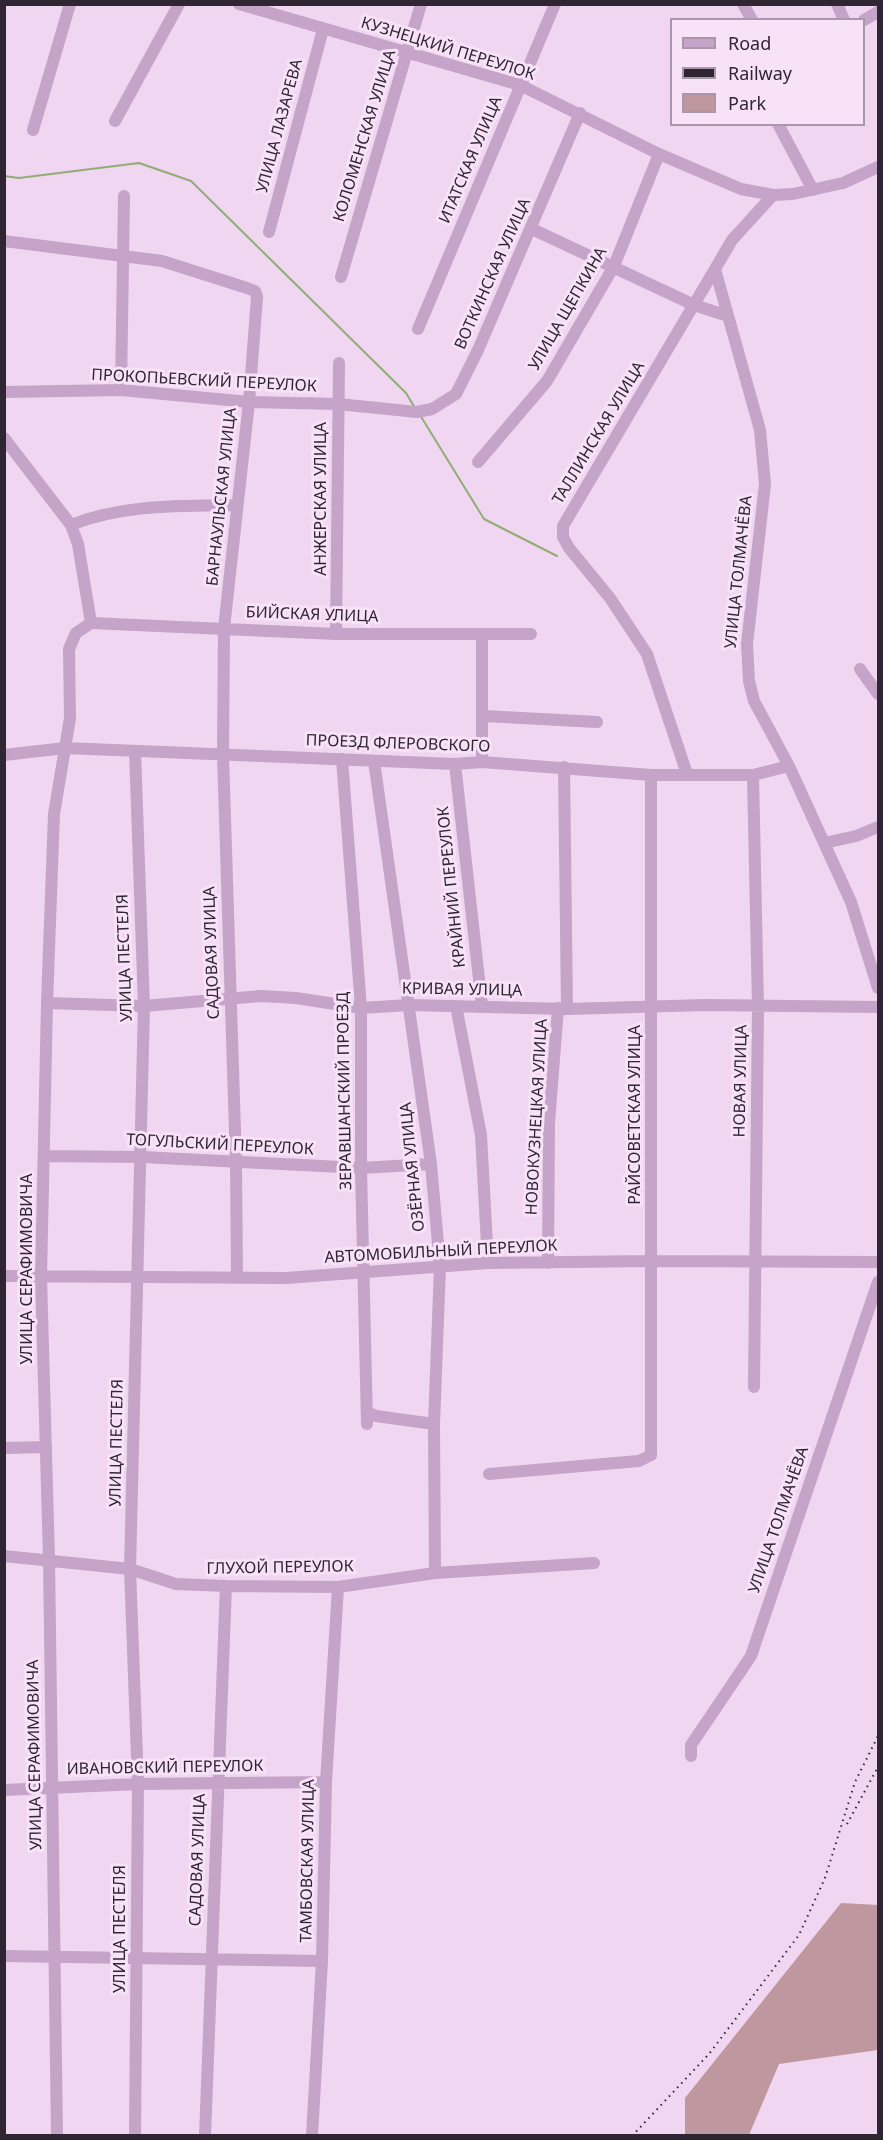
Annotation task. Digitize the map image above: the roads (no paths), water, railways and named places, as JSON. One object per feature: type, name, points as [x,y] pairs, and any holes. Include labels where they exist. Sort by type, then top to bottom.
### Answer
[{"type":"street","points":[[33,130],[70,4]]},
{"type":"street","points":[[115,121],[179,4]]},
{"type":"street","name":"КУЗНЕЦКИЙ ПЕРЕУЛОК","points":[[239,4],[520,85],[580,112],[659,154],[741,189],[773,195],[813,190],[843,183],[879,167]]},
{"type":"street","name":"КОЛОМЕНСКАЯ УЛИЦА","points":[[341,278],[422,4]]},
{"type":"street","name":"ИТАТСКАЯ УЛИЦА","points":[[418,329],[555,4]]},
{"type":"street","points":[[743,4],[751,18]]},
{"type":"street","points":[[837,4],[843,18]]},
{"type":"street","points":[[865,19],[879,12]]},
{"type":"street","name":"УЛИЦА ЛАЗАРЕВА","points":[[269,232],[323,29]]},
{"type":"street","name":"ВОТКИНСКАЯ УЛИЦА","points":[[401,410],[420,412],[456,394],[532,229],[580,112]]},
{"type":"street","points":[[779,126],[813,190]]},
{"type":"street","name":"УЛИЦА ЩЕПКИНА","points":[[478,462],[547,381],[614,266],[659,154]]},
{"type":"street","points":[[715,269],[732,240],[773,195]]},
{"type":"street","points":[[120,390],[124,196]]},
{"type":"street","points":[[532,229],[694,305],[728,316]]},
{"type":"street","points":[[4,242],[123,254]]},
{"type":"street","name":"БАРНАУЛЬСКАЯ УЛИЦА","points":[[123,254],[162,261],[247,288],[255,291],[257,297],[249,402],[224,628]]},
{"type":"street","name":"ТАЛЛИНСКАЯ УЛИЦА","points":[[687,774],[647,654],[610,598],[569,548],[564,537],[563,526],[715,269]]},
{"type":"street","name":"УЛИЦА ТОЛМАЧЁВА","points":[[715,269],[760,430],[765,484],[747,644],[749,681],[754,701],[789,766],[851,902],[879,988]]},
{"type":"street","name":"АНЖЕРСКАЯ УЛИЦА","points":[[336,634],[339,363]]},
{"type":"street","name":"ПРОКОПЬЕВСКИЙ ПЕРЕУЛОК","points":[[4,392],[120,390],[249,402],[338,404],[401,410]]},
{"type":"street","points":[[4,438],[71,525],[78,544],[91,623]]},
{"type":"street","points":[[71,525],[110,512],[169,506],[237,505]]},
{"type":"street","name":"БИЙСКАЯ УЛИЦА","points":[[91,623],[336,634],[531,634]]},
{"type":"street","name":"УЛИЦА СЕРАФИМОВИЧА","points":[[57,2136],[49,1559],[41,1277],[46,1003],[54,814],[70,718],[69,649],[76,633],[91,623]]},
{"type":"street","name":"САДОВАЯ УЛИЦА","points":[[224,628],[223,755],[236,1163],[237,1278]]},
{"type":"street","points":[[482,634],[484,716],[482,762]]},
{"type":"street","points":[[860,669],[879,694]]},
{"type":"street","points":[[484,716],[597,722]]},
{"type":"street","name":"ПРОЕЗД ФЛЕРОВСКОГО","points":[[4,755],[65,748],[455,764],[482,762],[651,775],[753,775],[789,766]]},
{"type":"street","name":"УЛИЦА ПЕСТЕЛЯ","points":[[135,751],[144,1006],[130,1569],[138,1784],[135,2136]]},
{"type":"street","name":"ЗЕРАВШАНСКИЙ ПРОЕЗД","points":[[342,759],[362,1008],[361,1168],[367,1418],[376,1416],[434,1424]]},
{"type":"street","name":"ОЗЁРНАЯ УЛИЦА","points":[[374,761],[431,1164],[440,1267],[434,1424],[435,1573]]},
{"type":"street","name":"КРАЙНИЙ ПЕРЕУЛОК","points":[[455,764],[482,1006]]},
{"type":"street","name":"НОВОКУЗНЕЦКАЯ УЛИЦА","points":[[548,1263],[549,1123],[563,1008],[564,767]]},
{"type":"street","name":"РАЙСОВЕТСКАЯ УЛИЦА","points":[[489,1474],[639,1461],[651,1455],[651,775]]},
{"type":"street","name":"НОВАЯ УЛИЦА","points":[[753,775],[758,1007],[754,1387]]},
{"type":"street","points":[[824,843],[856,836],[879,827]]},
{"type":"street","name":"КРИВАЯ УЛИЦА","points":[[46,1003],[144,1006],[261,996],[296,998],[362,1008],[409,1005],[563,1008],[652,1008],[705,1005],[879,1007]]},
{"type":"street","points":[[456,1006],[481,1135],[488,1263]]},
{"type":"street","name":"ТОГУЛЬСКИЙ ПЕРЕУЛОК","points":[[44,1156],[142,1157],[361,1168],[431,1164]]},
{"type":"street","name":"АВТОМОБИЛЬНЫЙ ПЕРЕУЛОК","points":[[4,1276],[137,1279],[286,1278],[488,1263],[879,1262]]},
{"type":"street","name":"УЛИЦА ТОЛМАЧЁВА","points":[[692,1756],[691,1745],[751,1656],[879,1282]]},
{"type":"street","points":[[4,1448],[46,1447]]},
{"type":"street","name":"ГЛУХОЙ ПЕРЕУЛОК","points":[[4,1556],[130,1569],[176,1584],[226,1586],[338,1587],[435,1573],[594,1563]]},
{"type":"street","name":"САДОВАЯ УЛИЦА","points":[[205,2136],[226,1586]]},
{"type":"street","name":"ТАМБОВСКАЯ УЛИЦА","points":[[312,2136],[322,1961],[326,1782],[338,1587]]},
{"type":"street","name":"ИВАНОВСКИЙ ПЕРЕУЛОК","points":[[4,1790],[138,1784],[326,1782]]},
{"type":"street","points":[[4,1956],[322,1961]]},
{"type":"waterway","points":[[4,176],[19,178],[139,163],[191,181],[406,393],[415,408]]},
{"type":"waterway","points":[[420,415],[484,519],[557,556]]},
{"type":"railway","points":[[632,2136],[709,2054],[799,1935],[825,1878],[855,1782],[878,1736]]},
{"type":"railway","points":[[847,1824],[878,1767]]}]
